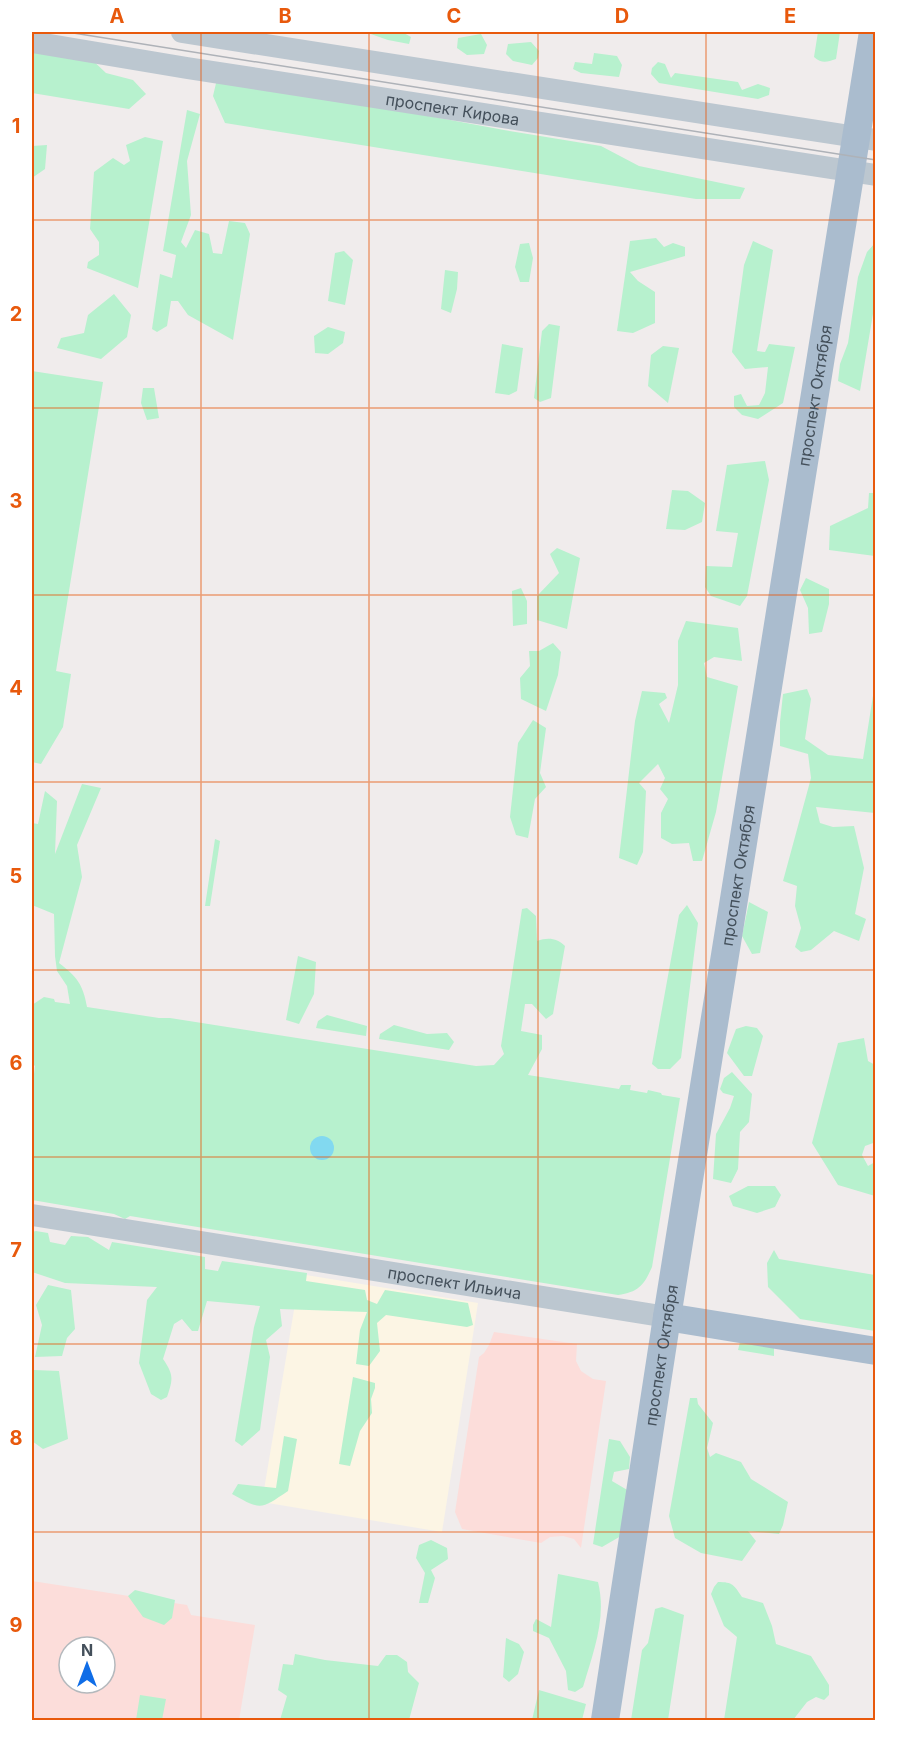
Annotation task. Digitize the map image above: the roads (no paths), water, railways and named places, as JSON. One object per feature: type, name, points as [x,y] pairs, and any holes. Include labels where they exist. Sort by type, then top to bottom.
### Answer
[{"type":"main road","name":"проспект Октября","points":[[605,1720],[667,1317],[863,173],[873,32]]},
{"type":"main road","name":"проспект Ильича","points":[[667,1317],[876,1351]]},
{"type":"street","points":[[182,32],[866,138]]},
{"type":"street","name":"проспект Кирова","points":[[32,42],[198,70],[863,173]]},
{"type":"street","name":"проспект Ильича","points":[[32,1215],[667,1317]]},
{"type":"water","points":[[322,1136],[331,1139],[334,1148],[331,1157],[322,1160],[313,1157],[310,1148],[313,1139]]},
{"type":"tram line","points":[[67,32],[876,160]]}]
